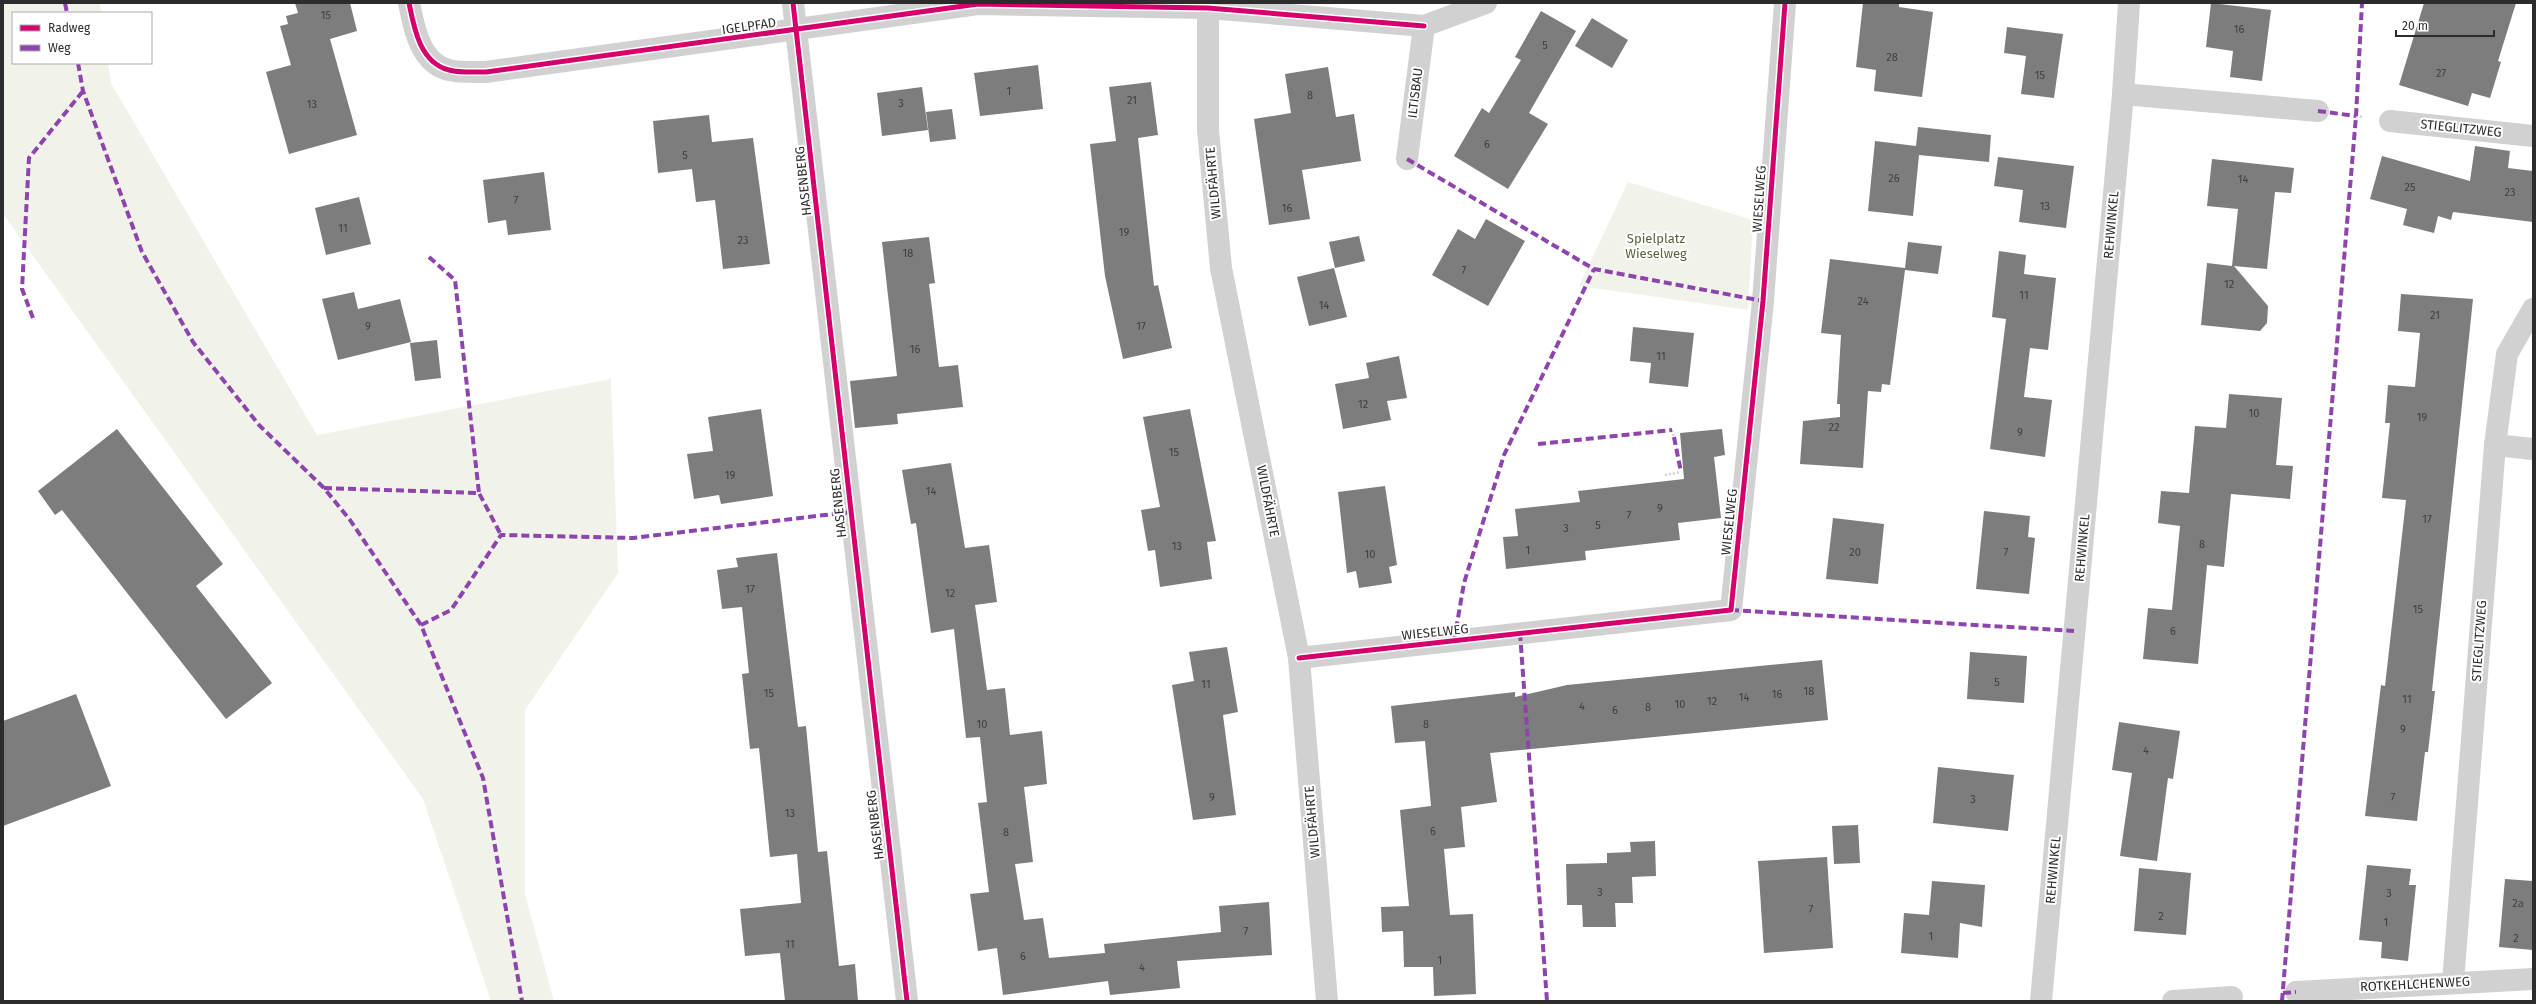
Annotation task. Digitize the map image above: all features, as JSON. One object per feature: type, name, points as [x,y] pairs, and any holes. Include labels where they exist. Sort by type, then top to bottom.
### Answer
[{"type":"street","name":"IGELPFAD","points":[[409,3],[416,35],[431,62],[449,70],[486,72],[798,31],[978,4],[1208,6]]},
{"type":"street","name":"HASENBERG","points":[[793,3],[798,31],[906,1001]]},
{"type":"street","points":[[1208,6],[1424,26],[1486,3]]},
{"type":"street","name":"WIESELWEG","points":[[1299,658],[1731,610],[1763,301],[1785,3]]},
{"type":"street","name":"REHWINKEL","points":[[2041,1001],[2123,94],[2129,3]]},
{"type":"street","name":"WILDFÄHRTE","points":[[1208,6],[1208,130],[1221,268],[1299,658],[1327,1001]]},
{"type":"street","name":"ILTISBAU","points":[[1407,159],[1424,26]]},
{"type":"street","points":[[2123,94],[2318,111]]},
{"type":"street","name":"STIEGLITZWEG","points":[[2390,121],[2533,136]]},
{"type":"street","name":"STIEGLITZWEG","points":[[2453,982],[2495,445],[2507,354],[2533,309]]},
{"type":"street","points":[[2495,445],[2533,449]]},
{"type":"street","name":"ROTKEHLCHENWEG","points":[[2296,992],[2453,982],[2533,979]]},
{"type":"street","points":[[2173,1001],[2232,997]]},
{"type":"path","points":[[1672,430],[1674,437]]},
{"type":"path","points":[[1665,474],[1681,472]]},
{"type":"green space","points":[[3,3],[100,3],[101,12],[12,12],[12,64],[108,64],[111,83],[317,435],[611,379],[618,573],[525,710],[525,894],[554,1001],[491,1001],[423,799],[3,214]]},
{"type":"green space","name":"Spielplatz Wieselweg","points":[[1628,182],[1753,220],[1748,310],[1579,286]]},
{"type":"building","points":[[295,3],[350,3],[357,31],[330,39],[357,135],[289,154],[266,72],[291,65],[280,26],[288,24],[286,16],[298,13]]},
{"type":"building","points":[[1863,3],[1899,3],[1899,7],[1933,12],[1922,97],[1874,91],[1876,70],[1856,67]]},
{"type":"building","points":[[2211,3],[2271,10],[2262,81],[2230,77],[2233,51],[2206,47]]},
{"type":"building","points":[[2424,3],[2516,3],[2498,61],[2501,62],[2490,98],[2472,93],[2468,106],[2399,85]]},
{"type":"building","points":[[1541,11],[1576,31],[1529,113],[1548,124],[1508,189],[1454,156],[1482,108],[1489,113],[1521,60],[1515,57]]},
{"type":"building","points":[[1592,18],[1628,40],[1612,68],[1575,46]]},
{"type":"building","points":[[2007,27],[2063,34],[2054,98],[2021,94],[2026,56],[2004,53]]},
{"type":"building","points":[[1038,65],[1043,109],[980,116],[974,73]]},
{"type":"building","points":[[1328,67],[1336,117],[1354,114],[1361,161],[1302,170],[1310,219],[1269,225],[1254,119],[1291,113],[1285,74]]},
{"type":"building","points":[[1151,82],[1158,135],[1138,138],[1154,286],[1158,285],[1172,348],[1123,359],[1105,276],[1090,144],[1116,141],[1109,87]]},
{"type":"building","points":[[922,87],[928,130],[882,136],[877,93]]},
{"type":"building","points":[[952,109],[956,139],[930,142],[926,112]]},
{"type":"building","points":[[709,115],[712,142],[753,138],[770,264],[723,269],[715,200],[696,202],[692,169],[658,173],[653,121]]},
{"type":"building","points":[[1918,127],[1991,135],[1989,162],[1919,155],[1913,216],[1868,211],[1875,141],[1916,146]]},
{"type":"building","points":[[2475,146],[2510,151],[2508,168],[2533,171],[2533,222],[2453,212],[2451,220],[2438,216],[2434,233],[2403,225],[2407,209],[2370,199],[2382,156],[2470,181]]},
{"type":"building","points":[[1998,157],[2074,166],[2066,228],[2019,222],[2023,190],[1994,186]]},
{"type":"building","points":[[2212,159],[2294,168],[2291,193],[2275,192],[2267,269],[2234,266],[2268,306],[2267,323],[2260,331],[2201,325],[2207,263],[2232,266],[2238,209],[2207,206]]},
{"type":"building","points":[[544,172],[551,230],[508,235],[506,220],[488,223],[483,180]]},
{"type":"building","points":[[359,197],[371,244],[326,255],[315,208]]},
{"type":"building","points":[[1486,219],[1525,241],[1488,306],[1432,275],[1458,229],[1475,239]]},
{"type":"building","points":[[1359,236],[1365,261],[1335,268],[1329,242]]},
{"type":"building","points":[[929,237],[935,283],[929,284],[939,367],[958,365],[963,407],[897,414],[898,424],[855,428],[850,381],[897,376],[882,242]]},
{"type":"building","points":[[1908,242],[1942,246],[1938,274],[1905,270],[1890,385],[1882,384],[1881,392],[1868,391],[1863,468],[1800,464],[1803,421],[1840,417],[1840,404],[1837,404],[1841,335],[1821,333],[1830,259],[1905,268]]},
{"type":"building","points":[[1999,251],[2026,255],[2024,274],[2056,278],[2048,350],[2030,348],[2024,397],[2052,400],[2045,457],[1990,449],[2006,319],[1992,317]]},
{"type":"building","points":[[1334,268],[1347,317],[1309,326],[1297,277]]},
{"type":"building","points":[[354,292],[358,309],[400,299],[411,342],[338,360],[322,299]]},
{"type":"building","points":[[2401,294],[2473,299],[2432,691],[2435,691],[2428,752],[2425,752],[2417,821],[2365,816],[2381,685],[2385,686],[2406,500],[2382,498],[2390,423],[2385,423],[2388,385],[2415,387],[2420,333],[2398,331]]},
{"type":"building","points":[[1633,327],[1694,333],[1688,387],[1649,383],[1651,363],[1630,361]]},
{"type":"building","points":[[437,340],[441,378],[415,381],[410,343]]},
{"type":"building","points":[[1399,356],[1407,398],[1387,401],[1391,420],[1343,429],[1335,384],[1369,378],[1366,363]]},
{"type":"building","points":[[2229,394],[2282,398],[2276,465],[2293,466],[2290,499],[2231,494],[2224,567],[2207,565],[2198,664],[2143,659],[2148,608],[2172,610],[2180,526],[2158,523],[2161,491],[2189,493],[2195,426],[2226,428]]},
{"type":"building","points":[[761,409],[773,496],[721,504],[719,495],[694,499],[687,454],[713,451],[708,417]]},
{"type":"building","points":[[1190,409],[1216,541],[1207,542],[1212,579],[1160,587],[1155,550],[1148,551],[1141,510],[1160,507],[1143,417]]},
{"type":"building","points":[[117,429],[223,564],[196,586],[272,683],[226,719],[62,510],[55,515],[38,491]]},
{"type":"building","points":[[1722,429],[1725,455],[1714,457],[1721,518],[1678,523],[1680,540],[1585,551],[1586,560],[1506,569],[1503,537],[1518,536],[1515,509],[1580,502],[1578,491],[1684,479],[1680,433]]},
{"type":"building","points":[[951,463],[965,548],[989,545],[997,602],[975,605],[987,690],[1005,688],[1010,735],[1042,731],[1047,784],[1024,787],[1033,862],[1015,864],[1024,920],[1043,918],[1049,958],[1105,953],[1104,944],[1221,932],[1219,906],[1269,902],[1272,955],[1177,961],[1180,988],[1110,995],[1108,981],[1003,995],[997,948],[978,951],[970,894],[989,892],[978,803],[987,802],[980,737],[966,738],[954,629],[931,633],[916,523],[911,524],[902,470]]},
{"type":"building","points":[[1385,486],[1397,565],[1389,567],[1392,583],[1359,588],[1356,571],[1347,573],[1338,492]]},
{"type":"building","points":[[1984,511],[2030,516],[2028,537],[2035,538],[2029,594],[1976,589]]},
{"type":"building","points":[[1833,518],[1884,524],[1878,584],[1826,579]]},
{"type":"building","points":[[777,553],[798,727],[806,726],[818,852],[827,851],[839,966],[855,964],[858,1001],[785,1001],[780,953],[745,956],[740,909],[801,903],[797,854],[770,857],[759,748],[750,749],[742,674],[749,673],[742,607],[722,609],[717,570],[738,567],[736,558]]},
{"type":"building","points":[[1227,647],[1238,712],[1223,715],[1236,815],[1193,820],[1172,685],[1194,681],[1189,652]]},
{"type":"building","points":[[1970,652],[2027,656],[2024,703],[1967,699]]},
{"type":"building","points":[[1822,660],[1828,720],[1490,753],[1497,802],[1461,807],[1465,847],[1444,849],[1450,915],[1473,914],[1476,994],[1434,996],[1433,967],[1404,967],[1403,931],[1382,932],[1381,907],[1409,906],[1400,810],[1431,806],[1425,741],[1395,743],[1391,706],[1515,692],[1515,697],[1567,685]]},
{"type":"building","points":[[76,694],[111,786],[3,826],[3,721]]},
{"type":"building","points":[[2119,722],[2180,731],[2173,779],[2168,778],[2157,861],[2120,856],[2132,773],[2112,770]]},
{"type":"building","points":[[1938,767],[2014,775],[2008,831],[1933,823]]},
{"type":"building","points":[[1858,825],[1860,863],[1834,864],[1832,826]]},
{"type":"building","points":[[1655,841],[1656,876],[1632,877],[1633,903],[1615,903],[1616,927],[1583,927],[1582,905],[1567,905],[1566,864],[1607,863],[1607,853],[1631,852],[1630,842]]},
{"type":"building","points":[[1827,857],[1833,948],[1764,953],[1758,861]]},
{"type":"building","points":[[2367,865],[2411,869],[2409,885],[2416,885],[2408,961],[2381,958],[2382,942],[2359,940]]},
{"type":"building","points":[[2139,868],[2191,873],[2186,935],[2134,931]]},
{"type":"building","points":[[2505,879],[2533,881],[2533,950],[2499,947]]},
{"type":"building","points":[[1932,881],[1985,885],[1982,927],[1960,923],[1958,958],[1901,953],[1904,913],[1929,915]]},
{"type":"marked path","points":[[65,3],[67,12]]},
{"type":"marked path","points":[[2282,1001],[2356,116],[2362,3]]},
{"type":"marked path","points":[[78,64],[83,91],[142,252],[193,342],[259,425],[324,488],[350,520],[421,625],[483,778],[522,1001]]},
{"type":"marked path","points":[[33,318],[22,289],[29,158],[83,91]]},
{"type":"marked path","points":[[2318,111],[2356,116]]},
{"type":"marked path","points":[[1407,159],[1594,269],[1763,301]]},
{"type":"marked path","points":[[429,257],[455,280],[479,493]]},
{"type":"marked path","points":[[1454,641],[1464,583],[1504,455],[1594,269]]},
{"type":"marked path","points":[[1538,444],[1672,430]]},
{"type":"marked path","points":[[1674,437],[1681,472]]},
{"type":"marked path","points":[[324,488],[479,493],[501,535]]},
{"type":"marked path","points":[[421,625],[451,610],[501,535],[633,538],[850,512]]},
{"type":"marked path","points":[[1731,610],[2074,631]]},
{"type":"marked path","points":[[1520,633],[1547,1001]]},
{"type":"marked path","points":[[2283,993],[2296,992]]},
{"type":"cycle path","points":[[409,3],[416,33],[425,52],[431,60],[439,66],[458,72],[486,72],[978,4],[1208,8],[1424,26]]},
{"type":"cycle path","points":[[793,3],[907,1001]]},
{"type":"cycle path","points":[[1299,658],[1731,610],[1763,301],[1785,3]]}]
